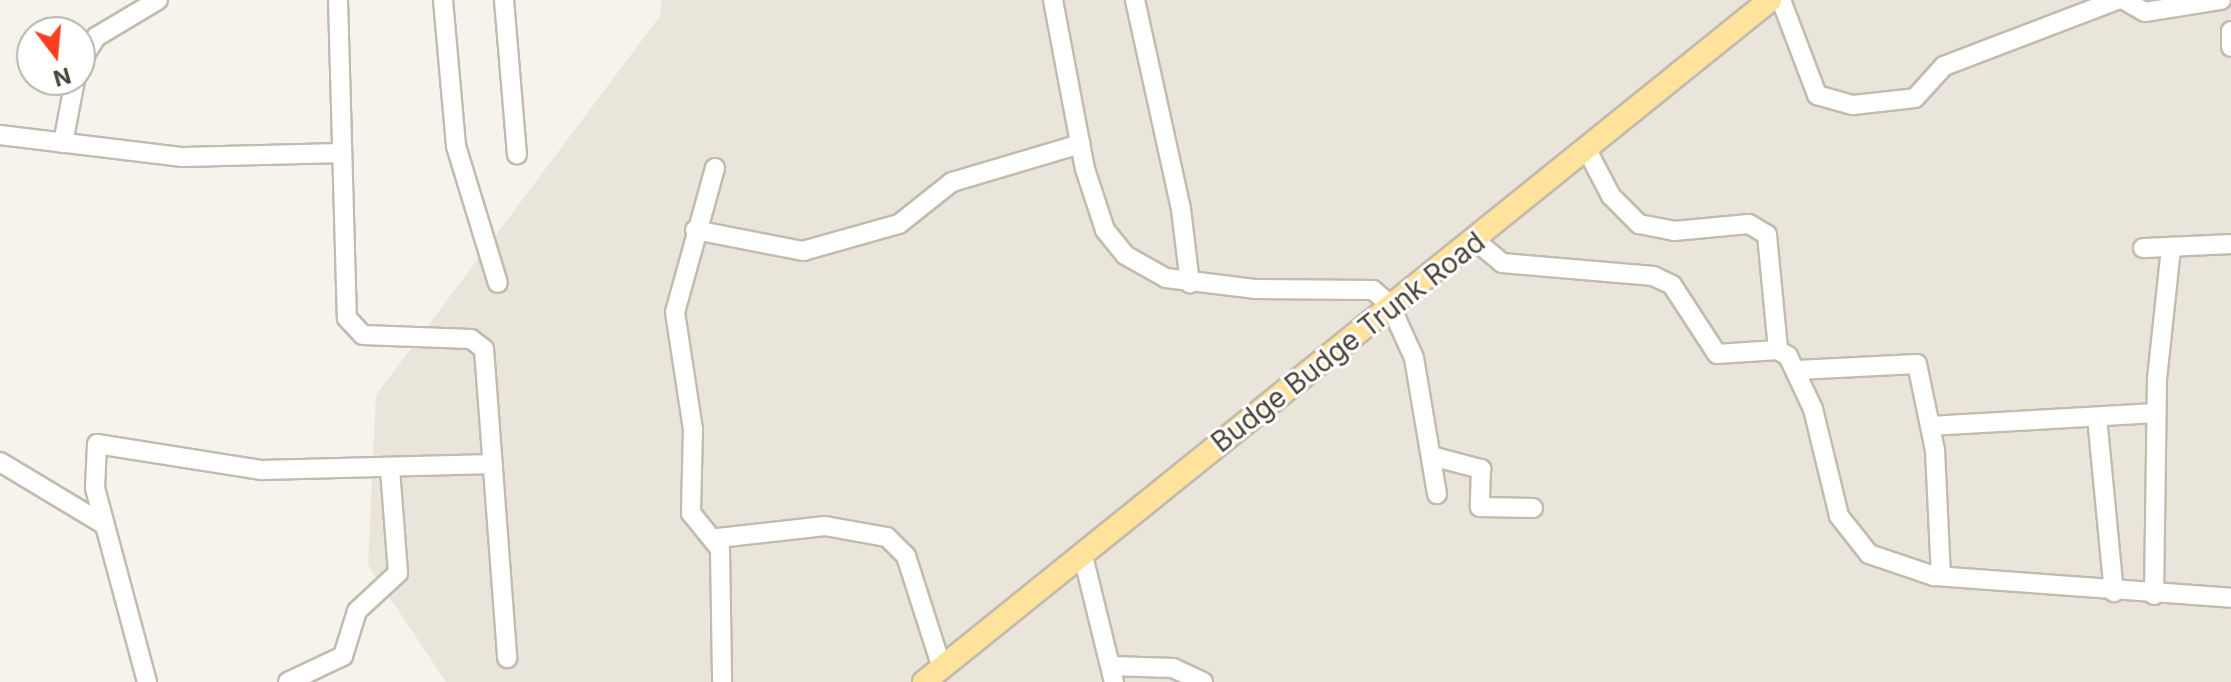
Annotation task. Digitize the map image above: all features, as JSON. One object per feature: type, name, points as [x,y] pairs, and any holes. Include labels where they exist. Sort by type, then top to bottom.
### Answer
[{"type":"main road","name":"Budge Budge Trunk Road","points":[[924,682],[1390,305],[1476,241],[1770,0]]},
{"type":"street","points":[[96,37],[158,0]]},
{"type":"street","points":[[338,0],[347,318],[375,338],[479,342],[493,464],[507,658]]},
{"type":"street","points":[[443,0],[456,146],[498,283]]},
{"type":"street","points":[[504,0],[517,154]]},
{"type":"street","points":[[1053,0],[1080,144],[1115,243],[1166,278],[1190,283],[1256,289],[1346,285],[1373,290],[1390,305],[1414,358],[1435,457],[1437,494]]},
{"type":"street","points":[[1135,0],[1181,209],[1190,283]]},
{"type":"street","points":[[1781,0],[1817,95],[1853,105],[1915,98],[1944,66],[2117,0]]},
{"type":"street","points":[[2124,0],[2145,12],[2221,0]]},
{"type":"street","points":[[2231,31],[2231,47]]},
{"type":"street","points":[[63,143],[72,96]]},
{"type":"street","points":[[0,135],[183,157],[342,153]]},
{"type":"street","points":[[695,230],[803,251],[899,224],[952,182],[1080,144]]},
{"type":"street","points":[[1587,150],[1611,196],[1639,224],[1674,231],[1749,224],[1767,235],[1778,350],[1797,370],[1851,537],[1869,554],[1941,576],[2114,592],[2231,598]]},
{"type":"street","points":[[715,168],[679,278],[675,331],[693,429],[691,513],[703,533],[718,538],[825,526],[887,537],[906,556],[942,668]]},
{"type":"street","points":[[1476,241],[1502,263],[1653,276],[1672,285],[1717,354],[1778,350]]},
{"type":"street","points":[[2143,248],[2231,244]]},
{"type":"street","points":[[2154,595],[2156,413],[2171,247]]},
{"type":"street","points":[[1797,370],[1910,360],[1920,372],[1930,426],[1941,576]]},
{"type":"street","points":[[1930,426],[2156,413]]},
{"type":"street","points":[[2097,417],[2114,592]]},
{"type":"street","points":[[147,682],[93,468],[97,444],[262,470],[390,470],[493,464]]},
{"type":"street","points":[[1435,457],[1481,469],[1480,507],[1533,508]]},
{"type":"street","points":[[0,462],[105,525]]},
{"type":"street","points":[[288,682],[343,656],[357,611],[398,573],[390,470]]},
{"type":"street","points":[[718,538],[722,682]]},
{"type":"street","points":[[1083,556],[1113,674],[1173,668],[1203,682]]},
{"type":"shaded area","points":[[662,0],[2231,0],[2231,682],[446,682],[368,565],[376,395],[660,16]]}]
